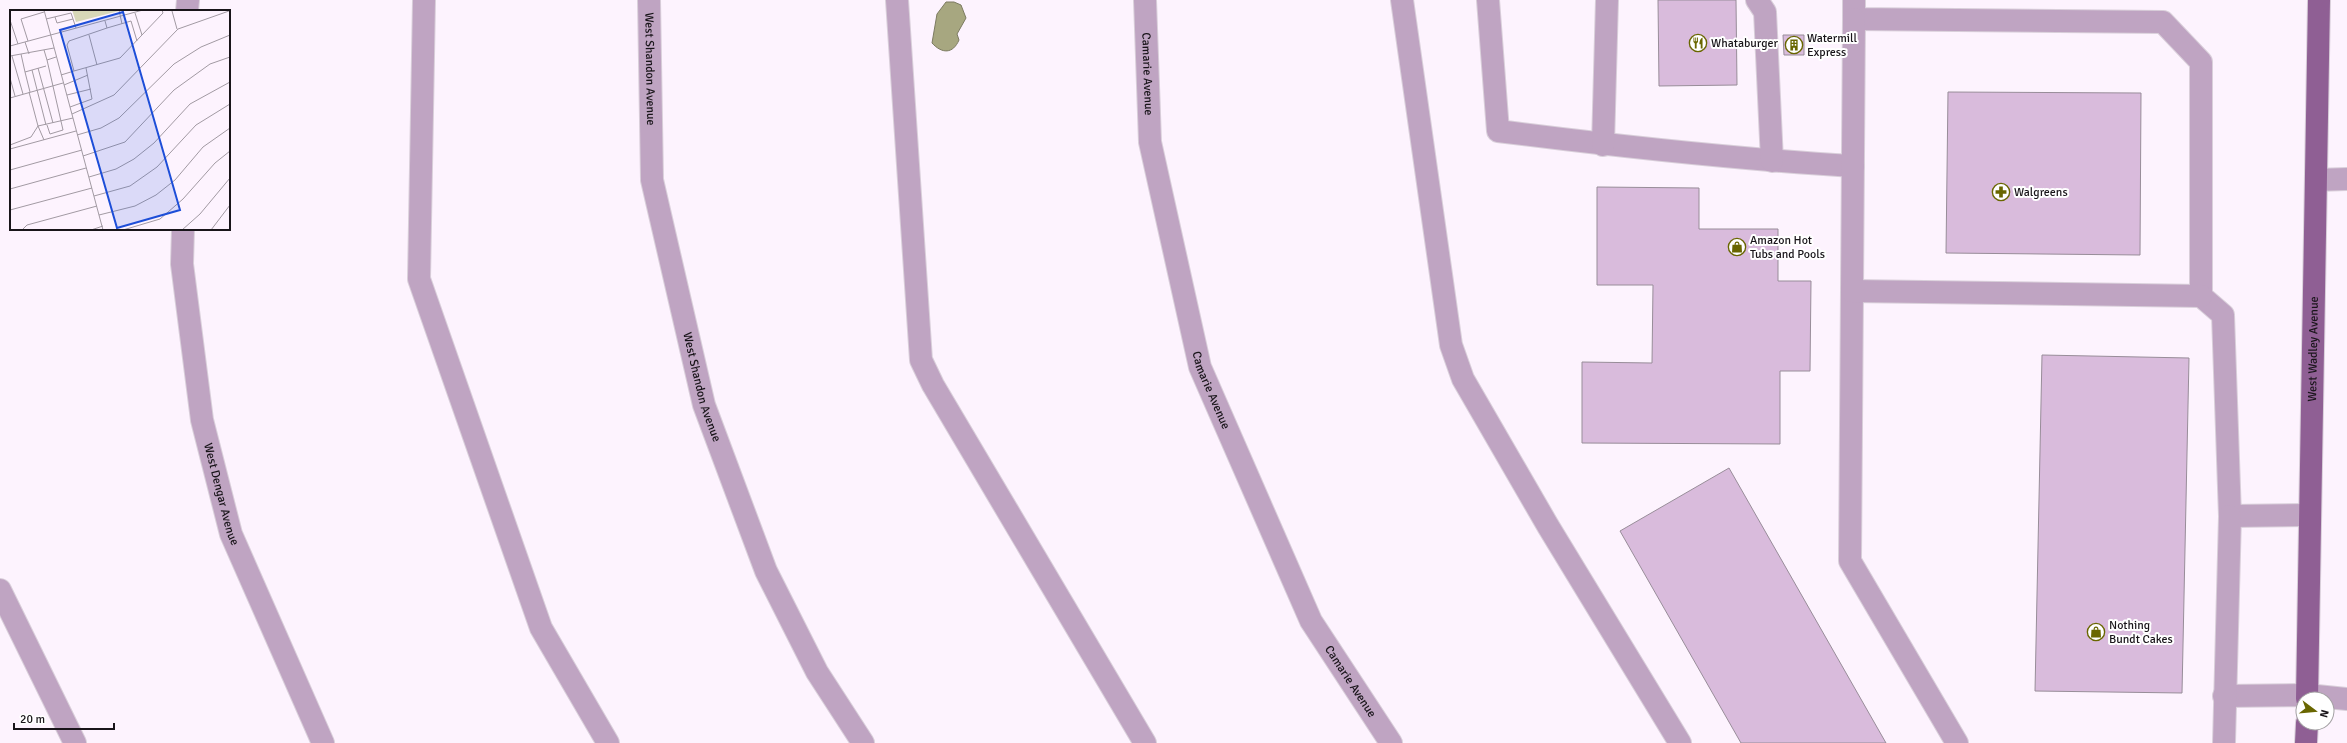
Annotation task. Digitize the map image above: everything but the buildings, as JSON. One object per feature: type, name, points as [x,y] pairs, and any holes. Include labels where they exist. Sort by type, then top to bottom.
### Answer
[{"type":"main road","name":"West Wadley Avenue","points":[[2307,691],[2319,0]]},
{"type":"main road","points":[[2306,743],[2307,731]]},
{"type":"street","points":[[187,10],[188,0]]},
{"type":"street","points":[[424,0],[419,279],[541,628],[608,743]]},
{"type":"street","name":"West Shandon Avenue","points":[[649,0],[652,180],[704,405],[766,571],[817,672],[863,743]]},
{"type":"street","points":[[897,0],[921,360],[933,385],[1146,743]]},
{"type":"street","name":"Camarie Avenue","points":[[1145,0],[1150,142],[1200,367],[1310,621],[1391,743]]},
{"type":"street","points":[[1402,0],[1451,344],[1463,379],[1548,526],[1680,743]]},
{"type":"street","points":[[1488,0],[1498,131],[1603,145],[1772,161],[1853,166]]},
{"type":"street","points":[[1603,145],[1607,0]]},
{"type":"street","points":[[1757,0],[1764,12],[1772,161]]},
{"type":"street","points":[[1956,743],[1850,561],[1854,10],[2163,22],[2201,62],[2201,296]]},
{"type":"street","points":[[2316,180],[2347,179]]},
{"type":"street","name":"West Dengar Avenue","points":[[183,230],[182,264],[202,420],[231,534],[323,743]]},
{"type":"street","points":[[1852,291],[2201,296],[2223,314],[2230,516],[2224,696],[2224,743]]},
{"type":"street","points":[[2230,516],[2310,515]]},
{"type":"street","points":[[0,590],[75,743]]},
{"type":"street","points":[[2224,696],[2295,697]]},
{"type":"street","points":[[2335,698],[2347,699]]},
{"type":"shaded area","points":[[946,2],[954,2],[961,5],[966,18],[957,34],[959,40],[957,45],[950,50],[943,51],[932,43],[937,14]]},
{"type":"place","name":"Whataburger","points":[[1698,43]]},
{"type":"place","name":"Watermill Express","points":[[1794,45]]},
{"type":"place","name":"Walgreens","points":[[2001,192]]},
{"type":"place","name":"Amazon Hot Tubs and Pools","points":[[1737,247]]},
{"type":"place","name":"Nothing Bundt Cakes","points":[[2096,632]]}]
